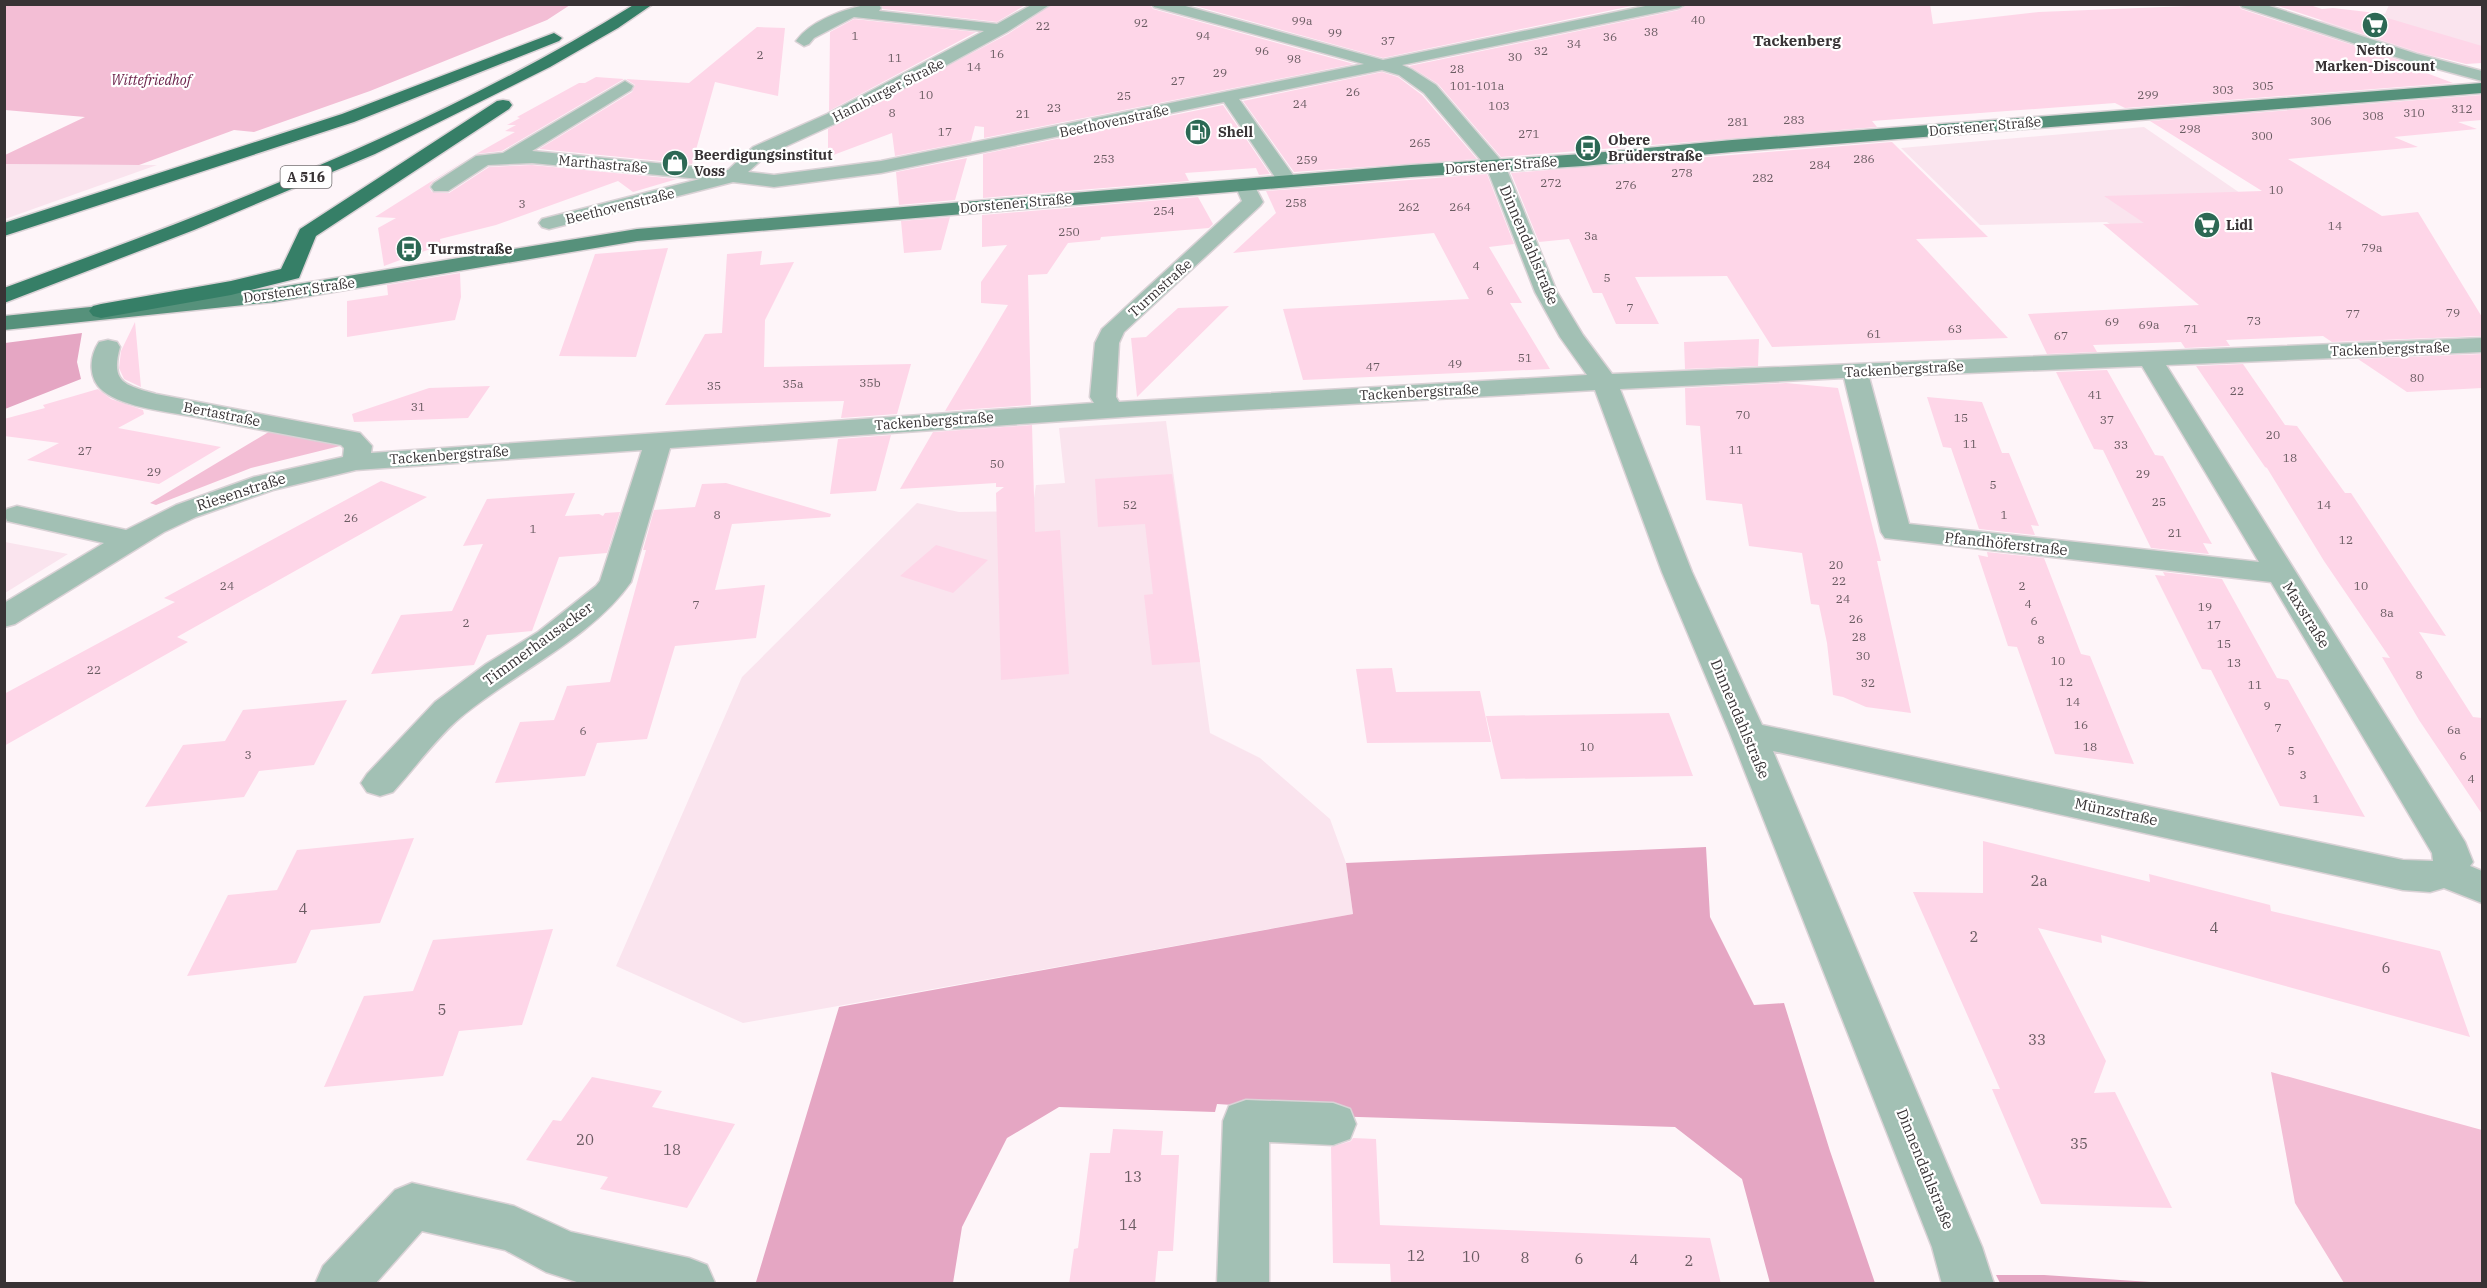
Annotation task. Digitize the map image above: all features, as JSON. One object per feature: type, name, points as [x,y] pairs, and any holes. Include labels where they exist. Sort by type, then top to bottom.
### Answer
[{"type":"highway","name":"A 516","points":[[4,296],[117,255],[309,176],[452,111],[597,34],[646,4]]},
{"type":"highway","name":"A 516","points":[[4,230],[348,118],[567,33],[411,112],[221,194],[4,277]]},
{"type":"highway","points":[[101,311],[231,288],[291,273],[297,254],[308,233],[572,60],[597,34]]},
{"type":"main road","name":"Dorstener Straße","points":[[4,303],[648,234],[1495,165],[2480,78]]},
{"type":"main road","name":"Dorstener Straße","points":[[4,323],[101,311],[274,295],[440,269],[591,241]]},
{"type":"street","name":"Hamburger Straße","points":[[733,176],[760,151],[833,118],[1044,4]]},
{"type":"street","points":[[1159,4],[1385,64],[1405,72],[1430,89],[1495,165]]},
{"type":"street","name":"Beethovenstraße","points":[[549,223],[733,176],[774,181],[881,167],[1679,4]]},
{"type":"street","points":[[2247,4],[2480,78]]},
{"type":"street","points":[[804,41],[808,35],[852,12],[879,8]]},
{"type":"street","points":[[852,12],[1002,28]]},
{"type":"street","name":"Marthastraße","points":[[510,157],[625,86]]},
{"type":"street","points":[[1228,97],[1288,182]]},
{"type":"street","name":"Marthastraße","points":[[441,187],[483,160],[510,157],[532,157],[733,176]]},
{"type":"street","name":"Dinnendahlstraße","points":[[1495,165],[1546,292],[1572,337],[1605,382],[1677,572],[1748,734],[1957,1248],[1968,1284]]},
{"type":"street","name":"Turmstraße","points":[[1110,409],[1103,396],[1107,343],[1114,329],[1253,202],[1245,185]]},
{"type":"street","name":"Tackenbergstraße","points":[[356,462],[1110,409],[1605,382],[2482,345]]},
{"type":"street","name":"Bertastraße","points":[[108,347],[102,364],[102,372],[106,380],[121,392],[152,401],[350,439],[358,446],[356,462]]},
{"type":"street","name":"Maxstraße","points":[[2150,359],[2451,852],[2453,862],[2447,872]]},
{"type":"street","name":"Pfandhöferstraße","points":[[1855,372],[1896,532],[2281,574]]},
{"type":"street","name":"Timmerhausacker","points":[[380,783],[447,710],[498,672],[550,639],[608,593],[615,582],[659,440]]},
{"type":"street","name":"Riesenstraße","points":[[4,617],[131,540],[186,511],[227,495],[310,471],[356,462]]},
{"type":"street","points":[[17,515],[131,540]]},
{"type":"street","name":"Münzstraße","points":[[1748,734],[2403,875],[2430,877],[2447,872]]},
{"type":"street","points":[[2447,872],[2482,888]]},
{"type":"street","points":[[1243,1284],[1246,1121],[1333,1124]]},
{"type":"street","points":[[341,1284],[412,1206],[514,1229],[564,1255],[689,1283]]},
{"type":"shaded area","points":[[2389,5],[2482,5],[2482,54],[2433,58],[2317,21],[2350,18],[2323,9],[2385,14]]},
{"type":"shaded area","points":[[2144,127],[2374,285],[2177,272],[2107,222],[1980,225],[1901,148]]},
{"type":"shaded area","points":[[5,164],[157,165],[5,219]]},
{"type":"shaded area","points":[[82,333],[77,362],[81,379],[5,409],[5,343]]},
{"type":"shaded area","points":[[1166,421],[1210,733],[1260,758],[1330,819],[1346,863],[1353,914],[743,1023],[616,966],[742,677],[917,503],[959,512],[1032,511],[1036,485],[1065,483],[1059,428]]},
{"type":"shaded area","points":[[5,542],[68,554],[5,593]]},
{"type":"shaded area","points":[[1706,847],[1710,917],[1754,1005],[1784,1003],[1830,1151],[1875,1283],[1770,1283],[1742,1179],[1675,1127],[1295,1115],[1294,1109],[1217,1104],[1215,1112],[1059,1107],[1007,1138],[962,1227],[953,1283],[756,1282],[839,1007],[1353,914],[1346,863]]},
{"type":"shaded area","points":[[1996,1275],[2044,1275],[2166,1283],[2000,1283]]},
{"type":"green space","name":"Wittefriedhof","points":[[5,4],[570,5],[547,20],[370,91],[254,132],[234,130],[139,165],[5,164],[5,155],[85,117],[5,110]]},
{"type":"green space","points":[[272,430],[344,445],[251,468],[156,505],[150,503]]},
{"type":"green space","points":[[2271,1072],[2482,1130],[2482,1283],[2344,1283],[2295,1203]]},
{"type":"building","points":[[881,4],[1027,4],[997,22],[883,9]]},
{"type":"building","points":[[1053,4],[1150,4],[1153,9],[1354,64],[984,138],[984,127],[975,126],[971,141],[895,156],[892,133],[828,157],[828,129],[1008,34]]},
{"type":"building","points":[[1188,4],[1641,4],[1383,58]]},
{"type":"building","points":[[1688,4],[1930,4],[1933,24],[2039,12],[2238,4],[2241,9],[2424,68],[2413,68],[2453,83],[2125,108],[2115,103],[1872,121],[1877,127],[1501,157],[1438,84],[1409,66],[1679,10]]},
{"type":"building","points":[[2272,4],[2307,4],[2322,9],[2333,8],[2385,14],[2384,17],[2482,46],[2482,63],[2466,64],[2418,52]]},
{"type":"building","points":[[854,19],[976,32],[829,111],[830,32]]},
{"type":"building","points":[[757,27],[785,28],[778,96],[715,82],[692,164],[539,149],[632,92],[635,85],[626,79],[689,83]]},
{"type":"building","points":[[1382,72],[1398,77],[1422,95],[1477,159],[1294,172],[1243,101]]},
{"type":"building","points":[[596,77],[624,79],[502,151],[476,154],[515,132],[505,131],[516,125],[507,125],[520,118],[517,117],[579,83],[585,83]]},
{"type":"building","points":[[2482,95],[2482,120],[2458,122],[2477,129],[2394,137],[2418,147],[2288,159],[2382,216],[2418,212],[2482,317],[2482,336],[2332,342],[2323,336],[2226,340],[2230,346],[2185,348],[2181,342],[2093,345],[2097,352],[2047,354],[2028,314],[2199,305],[2103,224],[2144,223],[2104,196],[2262,191],[2150,121]]},
{"type":"building","points":[[1223,105],[1270,174],[1259,175],[1256,168],[1185,173],[1189,181],[983,198],[983,154]]},
{"type":"building","points":[[1892,142],[1988,237],[1916,239],[2008,338],[1772,347],[1727,276],[1635,277],[1659,324],[1616,324],[1602,293],[1593,293],[1569,239],[1539,242],[1511,173]]},
{"type":"building","points":[[473,155],[433,181],[429,187],[432,192],[449,193],[489,167],[532,165],[677,179],[633,192],[618,181],[496,225],[440,239],[441,245],[384,266],[378,228],[396,218],[375,217]]},
{"type":"building","points":[[967,158],[955,200],[899,205],[896,172]]},
{"type":"building","points":[[1487,174],[1514,244],[1489,247],[1522,303],[1510,303],[1550,369],[1303,380],[1283,309],[1469,299],[1434,233],[1233,253],[1276,213],[1266,191]]},
{"type":"building","points":[[1198,197],[1213,224],[1209,228],[1101,237],[1100,240],[1068,243],[1047,274],[1028,275],[1031,405],[945,411],[1008,305],[981,303],[981,282],[1007,245],[982,247],[982,215]]},
{"type":"building","points":[[950,217],[941,250],[904,253],[901,221]]},
{"type":"building","points":[[668,248],[636,357],[559,356],[595,254]]},
{"type":"building","points":[[762,251],[760,265],[794,262],[765,320],[764,367],[911,364],[897,414],[841,418],[844,401],[665,405],[705,334],[722,333],[727,254]]},
{"type":"building","points":[[460,273],[461,297],[455,320],[347,337],[347,301],[388,295],[387,285]]},
{"type":"building","points":[[1229,306],[1137,397],[1131,338],[1146,337],[1178,308]]},
{"type":"building","points":[[135,322],[141,387],[124,379],[119,368],[121,351]]},
{"type":"building","points":[[1759,339],[1758,366],[1685,369],[1684,342]]},
{"type":"building","points":[[2482,354],[2482,388],[2407,392],[2358,359]]},
{"type":"building","points":[[2243,364],[2285,425],[2297,426],[2345,493],[2351,493],[2446,636],[2419,632],[2473,717],[2482,718],[2482,814],[2419,720],[2382,657],[2390,658],[2324,561],[2267,468],[2196,366]]},
{"type":"building","points":[[2107,370],[2155,455],[2163,456],[2212,544],[2203,543],[2209,554],[2151,548],[2103,450],[2094,449],[2056,372]]},
{"type":"building","points":[[1786,383],[1838,388],[1881,561],[1877,561],[1911,713],[1866,707],[1833,695],[1827,643],[1819,605],[1811,604],[1802,553],[1749,546],[1742,504],[1706,500],[1700,426],[1686,425],[1685,388]]},
{"type":"building","points":[[490,386],[468,418],[354,422],[352,414],[429,388]]},
{"type":"building","points":[[98,389],[111,399],[143,410],[144,414],[118,428],[221,447],[159,484],[27,460],[59,443],[4,436],[4,419],[45,408],[43,405]]},
{"type":"building","points":[[1927,397],[1982,402],[2002,453],[2009,453],[2039,526],[2031,525],[2035,535],[1979,529],[1951,448],[1943,447]]},
{"type":"building","points":[[1032,425],[1035,532],[1060,530],[1069,674],[1001,680],[996,493],[1004,487],[996,487],[996,483],[900,489],[933,432]]},
{"type":"building","points":[[891,435],[876,491],[830,494],[838,439]]},
{"type":"building","points":[[1172,474],[1200,662],[1152,665],[1144,595],[1153,594],[1145,524],[1098,527],[1095,479]]},
{"type":"building","points":[[381,481],[427,497],[177,637],[188,642],[4,746],[4,694],[175,602],[164,598]]},
{"type":"building","points":[[726,483],[831,514],[830,517],[732,524],[715,590],[765,585],[756,638],[675,646],[647,739],[597,743],[585,776],[495,783],[520,722],[554,720],[567,686],[610,682],[646,550],[643,550],[654,510],[695,507],[702,484]]},
{"type":"building","points":[[575,493],[565,516],[599,514],[603,516],[605,513],[620,512],[607,553],[559,557],[532,631],[487,635],[474,665],[371,674],[401,615],[452,611],[483,544],[463,546],[487,499]]},
{"type":"building","points":[[936,545],[988,560],[953,593],[900,576]]},
{"type":"building","points":[[1987,552],[2044,558],[2081,654],[2090,656],[2134,764],[2055,754],[2017,647],[2008,646],[1978,555],[1988,557]]},
{"type":"building","points":[[2163,572],[2222,579],[2277,678],[2288,680],[2365,817],[2280,806],[2211,670],[2202,669],[2155,575],[2165,576]]},
{"type":"building","points":[[1392,668],[1396,692],[1480,691],[1491,742],[1367,743],[1356,669]]},
{"type":"building","points":[[347,700],[314,765],[259,771],[244,797],[145,807],[183,745],[225,741],[243,710]]},
{"type":"building","points":[[1669,713],[1693,776],[1501,779],[1486,716]]},
{"type":"building","points":[[414,838],[380,923],[311,930],[296,963],[187,976],[228,895],[277,890],[297,850]]},
{"type":"building","points":[[1983,841],[2150,882],[2149,874],[2270,905],[2271,911],[2440,951],[2470,1037],[2101,935],[2102,943],[2038,928],[2106,1061],[2094,1093],[2115,1092],[2172,1208],[2041,1204],[1992,1089],[2000,1089],[1913,892],[1983,893]]},
{"type":"building","points":[[553,929],[522,1025],[459,1031],[443,1076],[324,1087],[364,996],[413,991],[433,940]]},
{"type":"building","points":[[592,1077],[662,1091],[652,1107],[735,1124],[687,1208],[600,1189],[608,1177],[526,1160],[553,1120],[561,1121]]},
{"type":"building","points":[[1113,1129],[1163,1131],[1161,1155],[1179,1155],[1173,1251],[1158,1251],[1155,1284],[1069,1284],[1074,1249],[1078,1248],[1090,1153],[1110,1153]]},
{"type":"building","points":[[1353,1138],[1376,1139],[1380,1225],[1710,1238],[1721,1284],[1391,1284],[1390,1264],[1333,1263],[1331,1147],[1351,1141]]},
{"type":"place","name":"Netto Marken-Discount","points":[[2375,25]]},
{"type":"place","name":"Shell","points":[[1198,132]]},
{"type":"place","name":"Obere Brüderstraße","points":[[1588,148]]},
{"type":"place","name":"Beerdigungsinstitut Voss","points":[[675,163]]},
{"type":"place","name":"Lidl","points":[[2207,225]]},
{"type":"place","name":"Turmstraße","points":[[409,249]]},
{"type":"district","name":"Tackenberg","points":[[1797,41]]}]
